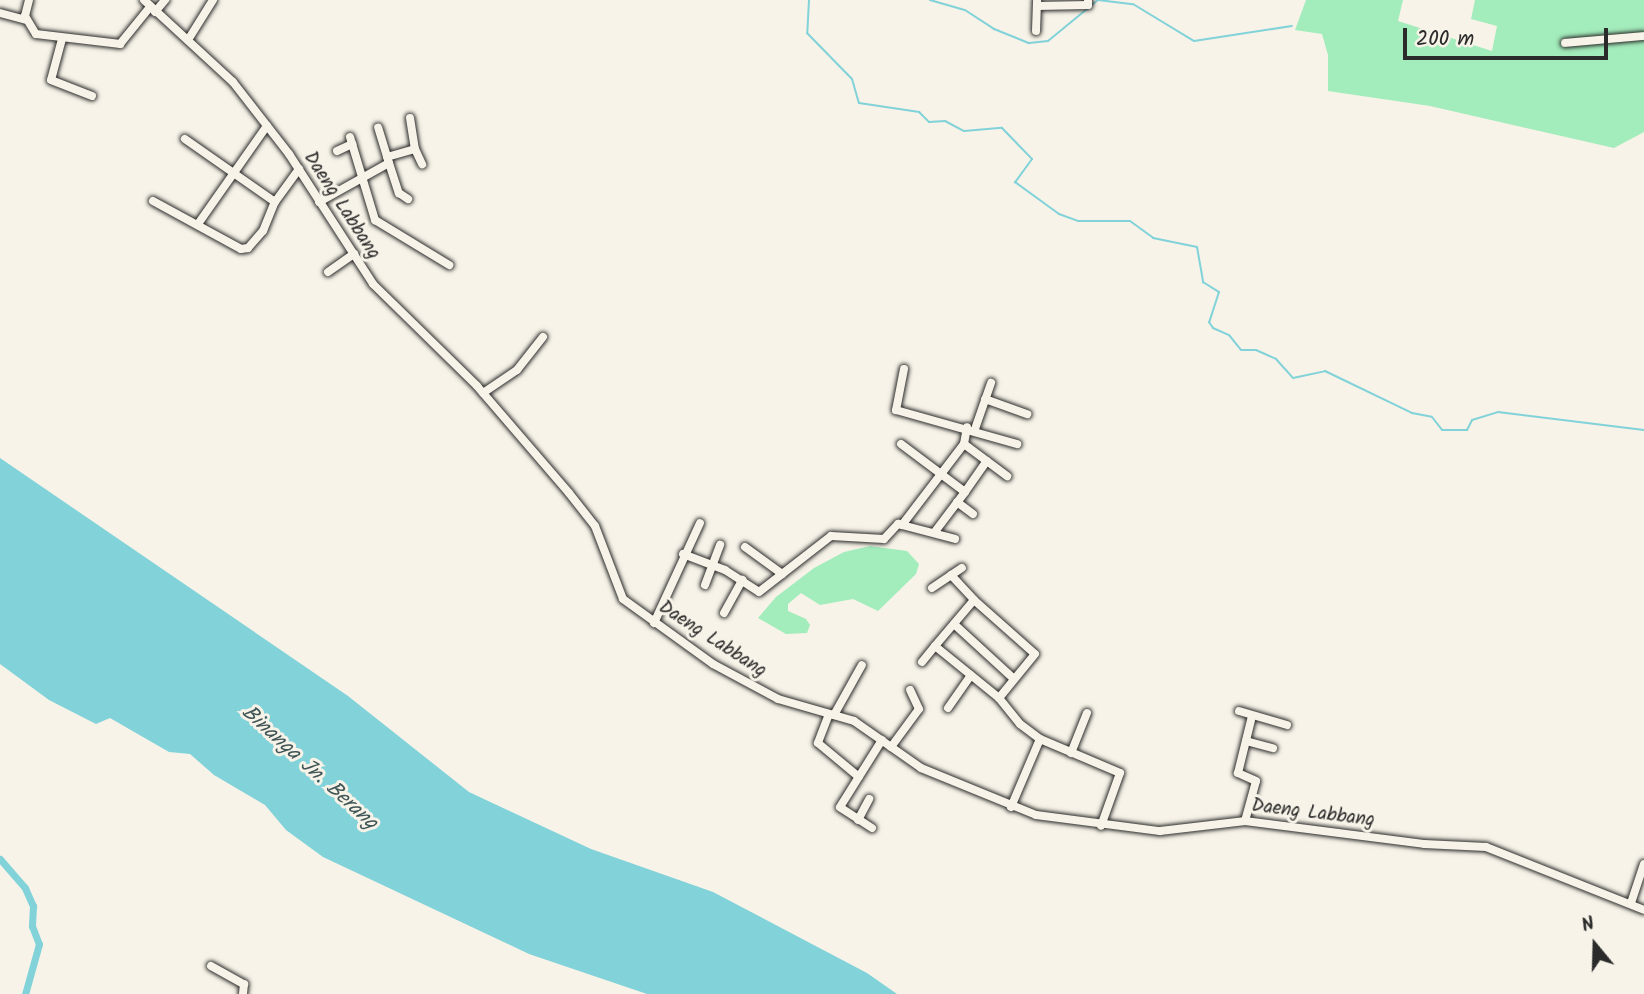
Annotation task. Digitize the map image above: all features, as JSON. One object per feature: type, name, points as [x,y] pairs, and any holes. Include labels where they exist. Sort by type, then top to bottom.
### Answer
[{"type":"street","points":[[29,0],[27,20],[36,34],[123,44],[150,6],[165,0]]},
{"type":"street","points":[[188,40],[213,0]]},
{"type":"street","points":[[1036,32],[1037,3],[1088,5],[1088,0]]},
{"type":"street","name":"Daeng Labbang","points":[[150,6],[220,67],[299,169],[382,295],[483,393],[595,526],[622,598],[654,622],[761,691],[863,726],[932,773],[1011,807],[1101,826],[1185,831],[1245,821],[1424,844],[1486,847],[1644,910]]},
{"type":"street","points":[[0,13],[27,20]]},
{"type":"street","points":[[1565,43],[1644,36]]},
{"type":"street","points":[[62,39],[51,80],[92,96]]},
{"type":"street","points":[[410,118],[415,149],[422,164]]},
{"type":"street","points":[[198,224],[267,127]]},
{"type":"street","points":[[378,128],[399,193],[408,199]]},
{"type":"street","points":[[185,139],[275,202]]},
{"type":"street","points":[[337,151],[351,141],[380,226],[449,265]]},
{"type":"street","points":[[319,202],[388,160],[415,149]]},
{"type":"street","points":[[153,201],[244,249],[263,231],[275,202],[299,169]]},
{"type":"street","points":[[328,272],[354,254]]},
{"type":"street","points":[[483,393],[517,370],[543,337]]},
{"type":"street","points":[[904,369],[896,410],[971,428],[1017,444]]},
{"type":"street","points":[[683,554],[742,580],[759,592],[831,536],[884,538],[902,525],[964,444],[991,383]]},
{"type":"street","points":[[985,399],[1027,414]]},
{"type":"street","points":[[901,444],[965,492]]},
{"type":"street","points":[[964,444],[1007,475]]},
{"type":"street","points":[[934,533],[987,461]]},
{"type":"street","points":[[957,502],[973,514]]},
{"type":"street","points":[[654,622],[683,554],[700,523]]},
{"type":"street","points":[[902,525],[955,539]]},
{"type":"street","points":[[705,585],[720,545]]},
{"type":"street","points":[[746,547],[782,574]]},
{"type":"street","points":[[932,588],[962,568]]},
{"type":"street","points":[[951,575],[974,600],[1035,654],[999,698]]},
{"type":"street","points":[[724,613],[742,580]]},
{"type":"street","points":[[922,662],[974,600]]},
{"type":"street","points":[[954,624],[1014,679]]},
{"type":"street","points":[[935,646],[999,698],[1020,724],[1040,739],[1120,773],[1101,826]]},
{"type":"street","points":[[859,777],[818,743],[862,665]]},
{"type":"street","points":[[948,708],[971,675]]},
{"type":"street","points":[[891,747],[919,709],[910,690]]},
{"type":"street","points":[[1239,711],[1287,725]]},
{"type":"street","points":[[1071,753],[1087,713]]},
{"type":"street","points":[[1245,821],[1256,781],[1238,774],[1252,716]]},
{"type":"street","points":[[1011,807],[1040,739]]},
{"type":"street","points":[[872,828],[840,807],[882,740]]},
{"type":"street","points":[[1246,741],[1273,748]]},
{"type":"street","points":[[858,820],[869,799]]},
{"type":"street","points":[[1631,903],[1644,864]]},
{"type":"street","points":[[211,966],[244,984],[243,994]]},
{"type":"green space","points":[[1306,0],[1403,0],[1398,21],[1492,51],[1497,26],[1471,19],[1475,0],[1644,0],[1644,132],[1614,148],[1430,106],[1328,91],[1328,55],[1322,34],[1295,30]]},
{"type":"green space","points":[[870,546],[907,551],[919,564],[916,574],[878,611],[853,599],[820,605],[801,593],[788,604],[788,611],[806,619],[810,625],[807,633],[786,634],[758,618],[776,597],[814,568],[844,552]]},
{"type":"water","name":"Binanga Jn. Berang","points":[[0,458],[348,696],[469,792],[591,849],[713,892],[867,973],[897,994],[647,994],[529,954],[323,857],[286,830],[265,805],[214,775],[190,754],[169,752],[110,718],[96,724],[49,700],[0,664]]},
{"type":"waterway","points":[[809,0],[807,33],[852,79],[859,103],[919,112],[929,122],[945,121],[964,131],[1002,128],[1032,159],[1015,182],[1059,214],[1078,221],[1130,221],[1153,238],[1197,247],[1203,282],[1219,292],[1209,322],[1213,328],[1229,335],[1241,350],[1256,350],[1276,359],[1293,378],[1325,371],[1412,413],[1432,417],[1442,430],[1467,430],[1472,420],[1498,412],[1644,430]]},
{"type":"waterway","points":[[930,0],[965,10],[994,29],[1029,43],[1048,41],[1098,0],[1133,4],[1194,41],[1292,26]]},
{"type":"waterway","points":[[0,859],[25,888],[33,906],[32,926],[39,944],[25,994]]}]
